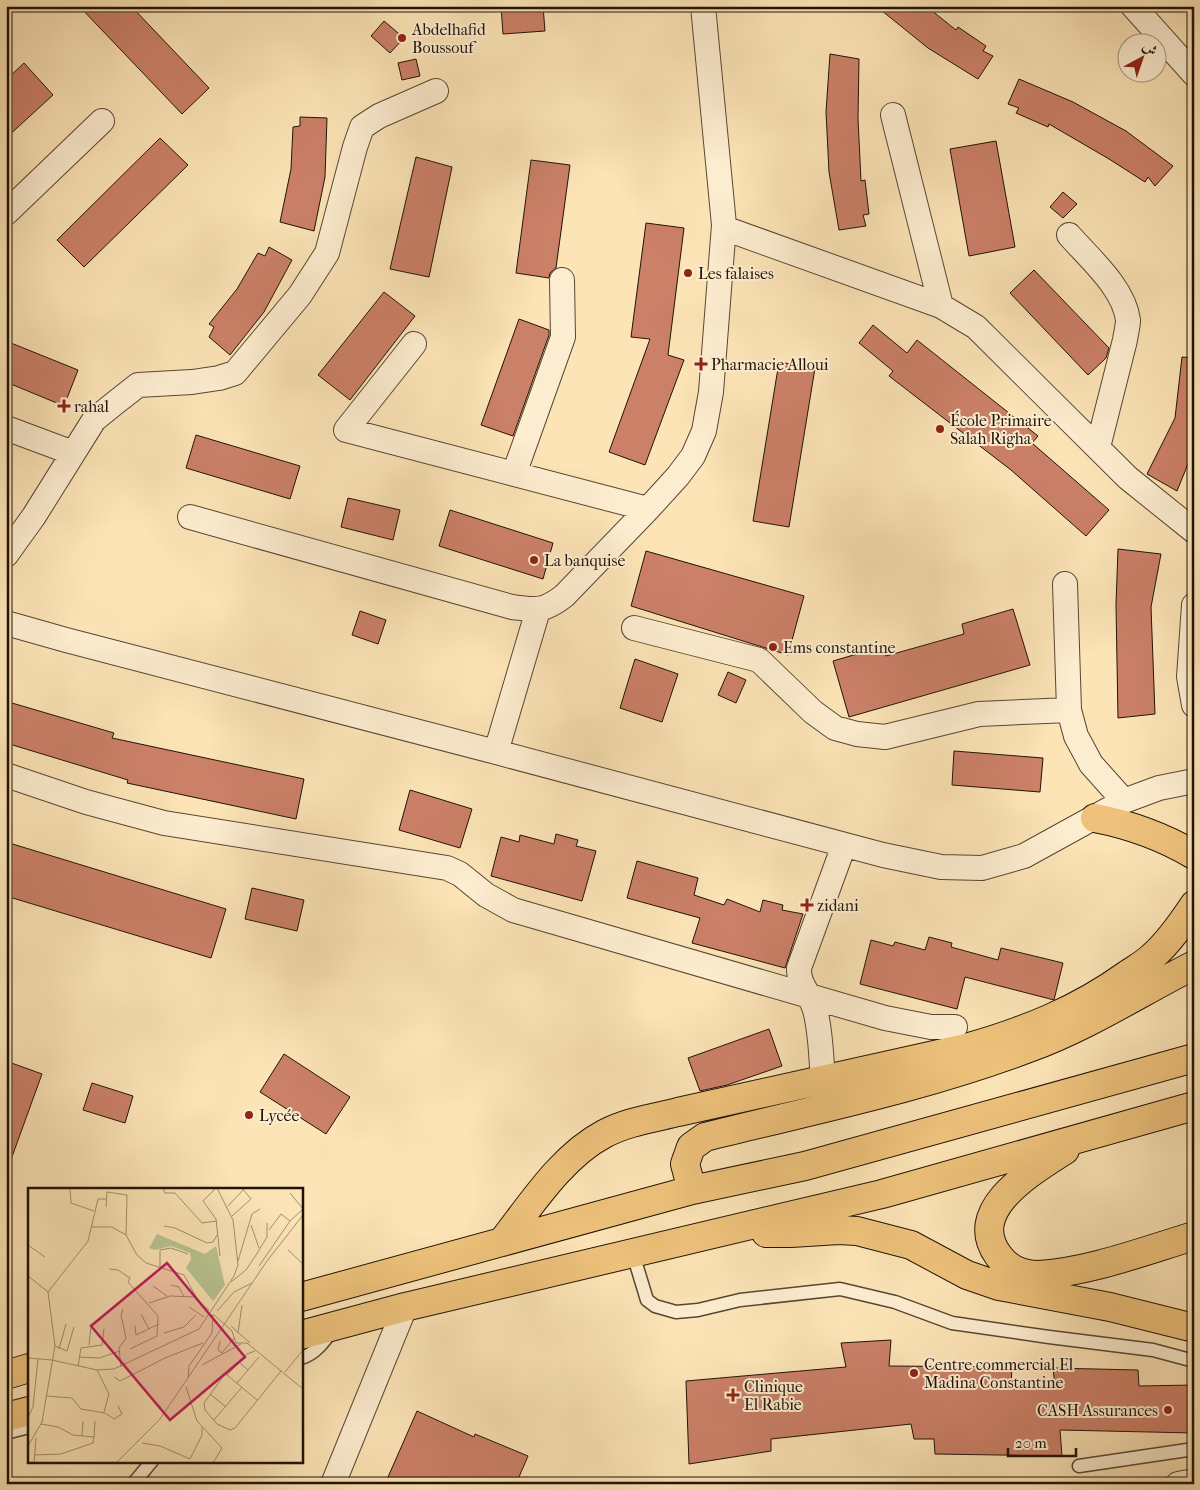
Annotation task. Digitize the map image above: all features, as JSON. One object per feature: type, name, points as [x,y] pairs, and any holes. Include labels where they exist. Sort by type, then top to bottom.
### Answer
[{"type":"highway","points":[[1095,818],[1121,823],[1146,831],[1171,841],[1194,855]]},
{"type":"highway","points":[[502,1242],[552,1176],[576,1154],[604,1134],[636,1122],[966,1048],[1007,1036],[1071,1010],[1112,986],[1153,956],[1180,926],[1194,905]]},
{"type":"highway","points":[[692,1190],[685,1164],[691,1147],[705,1137],[914,1086],[1030,1048],[1094,1019],[1194,965]]},
{"type":"highway","points":[[302,1297],[692,1190],[805,1166],[1194,1058]]},
{"type":"highway","points":[[302,1335],[405,1307],[882,1194],[1194,1106]]},
{"type":"highway","points":[[1087,1136],[1016,1184],[996,1204],[989,1224],[990,1235],[995,1250],[1006,1264],[1015,1270],[1031,1274],[1072,1270],[1194,1236]]},
{"type":"highway","points":[[738,1228],[760,1233],[857,1231],[911,1246],[967,1275],[999,1286],[1110,1307],[1194,1328]]},
{"type":"highway","points":[[6,1375],[28,1368]]},
{"type":"highway","points":[[6,1417],[28,1411]]},
{"type":"street","points":[[190,516],[512,607],[538,610],[553,605],[564,596],[648,510],[678,476],[693,456],[704,431],[712,392],[724,228],[704,6]]},
{"type":"street","points":[[1133,6],[1194,74]]},
{"type":"street","points":[[6,555],[34,516],[94,420],[138,385],[192,382],[219,378],[234,373],[300,295],[327,254],[362,127],[379,116],[436,91]]},
{"type":"street","points":[[893,115],[941,306]]},
{"type":"street","points":[[6,213],[102,121]]},
{"type":"street","points":[[724,228],[941,306],[976,327],[1128,478],[1194,531]]},
{"type":"street","points":[[1069,235],[1113,285],[1124,303],[1128,322],[1126,340],[1098,447]]},
{"type":"street","points":[[514,474],[564,337],[562,280]]},
{"type":"street","points":[[414,344],[346,430],[648,510]]},
{"type":"street","points":[[6,428],[73,453]]},
{"type":"street","points":[[1065,584],[1069,710],[1076,736],[1090,764],[1124,801]]},
{"type":"street","points":[[1194,605],[1189,677],[1194,705]]},
{"type":"street","points":[[496,752],[538,610]]},
{"type":"street","points":[[6,622],[66,640],[882,855],[941,867],[982,868],[1024,856],[1124,801],[1160,788],[1194,781]]},
{"type":"street","points":[[634,628],[760,660],[813,712],[835,728],[857,734],[885,737],[979,714],[1069,710]]},
{"type":"street","points":[[6,775],[86,802],[164,823],[447,868],[466,879],[486,895],[513,910],[859,1011],[908,1024],[955,1028]]},
{"type":"street","points":[[823,1080],[817,1018],[813,1003],[800,981],[798,968],[844,845]]},
{"type":"street","points":[[333,1484],[405,1307]]},
{"type":"street","points":[[1178,1484],[1194,1481]]},
{"type":"lane","points":[[633,1254],[647,1300],[656,1306],[676,1312],[698,1310],[740,1300],[840,1290],[895,1302],[952,1323],[1153,1350],[1194,1361]]},
{"type":"lane","points":[[302,1358],[323,1344],[334,1326]]},
{"type":"lane","points":[[6,1433],[28,1427]]},
{"type":"lane","points":[[1079,1466],[1194,1449]]},
{"type":"lane","points":[[133,1484],[151,1462]]},
{"type":"building","points":[[79,6],[131,6],[209,88],[182,114]]},
{"type":"building","points":[[501,6],[543,6],[545,31],[503,34]]},
{"type":"building","points":[[876,6],[926,6],[956,30],[958,27],[986,46],[983,51],[993,56],[978,79],[928,48]]},
{"type":"building","points":[[384,21],[404,38],[390,53],[371,36]]},
{"type":"building","points":[[830,54],[859,59],[858,119],[861,181],[865,180],[869,214],[863,215],[866,226],[839,230],[829,172],[826,112]]},
{"type":"building","points":[[416,59],[420,76],[402,80],[398,63]]},
{"type":"building","points":[[24,63],[53,95],[6,138],[6,80]]},
{"type":"building","points":[[1019,79],[1073,102],[1126,131],[1173,166],[1155,186],[1148,177],[1145,182],[1049,124],[1048,127],[1016,113],[1019,108],[1008,104]]},
{"type":"building","points":[[300,117],[327,118],[325,177],[314,231],[280,222],[291,169],[293,127],[300,126]]},
{"type":"building","points":[[160,138],[188,165],[84,267],[57,240]]},
{"type":"building","points":[[996,141],[1015,247],[969,256],[950,149]]},
{"type":"building","points":[[416,157],[452,167],[429,277],[390,269]]},
{"type":"building","points":[[531,160],[570,165],[556,268],[550,273],[549,278],[516,273]]},
{"type":"building","points":[[1063,192],[1077,204],[1063,218],[1050,207]]},
{"type":"building","points":[[646,223],[684,228],[668,355],[684,360],[645,465],[609,452],[650,339],[631,337]]},
{"type":"building","points":[[269,247],[292,260],[264,312],[230,355],[209,337],[214,327],[209,324],[237,289],[258,253],[265,256]]},
{"type":"building","points":[[1034,270],[1109,348],[1106,358],[1088,375],[1010,293]]},
{"type":"building","points":[[384,292],[415,316],[350,400],[318,375]]},
{"type":"building","points":[[519,319],[549,330],[549,335],[513,436],[481,425]]},
{"type":"building","points":[[873,325],[907,353],[917,340],[1038,436],[1032,443],[1109,510],[1086,536],[1011,470],[889,376],[893,371],[859,343]]},
{"type":"building","points":[[6,341],[78,370],[64,406],[6,382]]},
{"type":"building","points":[[1182,357],[1194,358],[1194,449],[1177,491],[1147,474],[1175,418]]},
{"type":"building","points":[[779,362],[815,368],[789,527],[753,521]]},
{"type":"building","points":[[196,435],[300,466],[290,499],[186,468]]},
{"type":"building","points":[[348,498],[400,510],[393,540],[341,527]]},
{"type":"building","points":[[450,510],[553,543],[543,579],[439,546]]},
{"type":"building","points":[[1118,549],[1161,554],[1151,607],[1155,714],[1118,718],[1116,605]]},
{"type":"building","points":[[646,551],[804,596],[788,655],[631,606]]},
{"type":"building","points":[[1013,609],[1030,665],[849,717],[833,661],[881,647],[886,656],[964,634],[962,624]]},
{"type":"building","points":[[360,611],[386,620],[378,644],[352,635]]},
{"type":"building","points":[[635,659],[678,674],[662,722],[620,708]]},
{"type":"building","points":[[728,672],[746,680],[736,703],[718,695]]},
{"type":"building","points":[[12,703],[114,733],[112,738],[304,779],[296,819],[127,783],[128,780],[6,743],[6,723]]},
{"type":"building","points":[[954,751],[1043,758],[1040,792],[952,785]]},
{"type":"building","points":[[410,790],[472,809],[460,848],[399,830]]},
{"type":"building","points":[[556,834],[578,840],[576,846],[596,851],[582,901],[491,876],[501,837],[519,842],[520,835],[554,844]]},
{"type":"building","points":[[6,842],[226,909],[211,958],[6,896]]},
{"type":"building","points":[[637,861],[698,878],[694,895],[724,905],[727,899],[760,912],[763,900],[783,905],[782,910],[803,914],[785,968],[692,943],[700,918],[627,898]]},
{"type":"building","points":[[252,888],[304,900],[297,931],[245,919]]},
{"type":"building","points":[[929,937],[952,943],[951,947],[998,960],[1001,948],[1063,963],[1054,1000],[965,977],[957,1009],[860,984],[871,940],[893,946],[895,942],[925,950]]},
{"type":"building","points":[[769,1029],[782,1066],[727,1085],[700,1091],[688,1058]]},
{"type":"building","points":[[284,1054],[350,1097],[326,1134],[260,1092]]},
{"type":"building","points":[[6,1061],[42,1074],[9,1165],[6,1165]]},
{"type":"building","points":[[92,1083],[133,1096],[125,1123],[83,1110]]},
{"type":"building","points":[[891,1340],[889,1366],[1012,1367],[1011,1385],[1055,1386],[1053,1368],[1138,1370],[1139,1386],[1194,1385],[1194,1433],[1060,1430],[1062,1456],[935,1454],[934,1439],[914,1439],[911,1424],[771,1439],[771,1451],[689,1464],[686,1381],[846,1367],[841,1343]]},
{"type":"building","points":[[417,1411],[474,1437],[475,1434],[528,1456],[516,1484],[385,1484]]},
{"type":"place","name":"Abdelhafid Boussouf","points":[[402,38]]},
{"type":"place","name":"Les falaises","points":[[688,273]]},
{"type":"place","name":"Pharmacie Alloui","points":[[701,364]]},
{"type":"place","name":"rahal","points":[[64,406]]},
{"type":"place","name":"École Primaire Salah Righa","points":[[940,429]]},
{"type":"place","name":"La banquise","points":[[534,560]]},
{"type":"place","name":"Ems constantine","points":[[773,647]]},
{"type":"place","name":"zidani","points":[[807,905]]},
{"type":"place","name":"Lycée","points":[[249,1115]]},
{"type":"place","name":"Centre commercial El Madina Constantine","points":[[914,1373]]},
{"type":"place","name":"Clinique El Rabie","points":[[733,1395]]},
{"type":"place","name":"CASH Assurances","points":[[1168,1410]]}]
